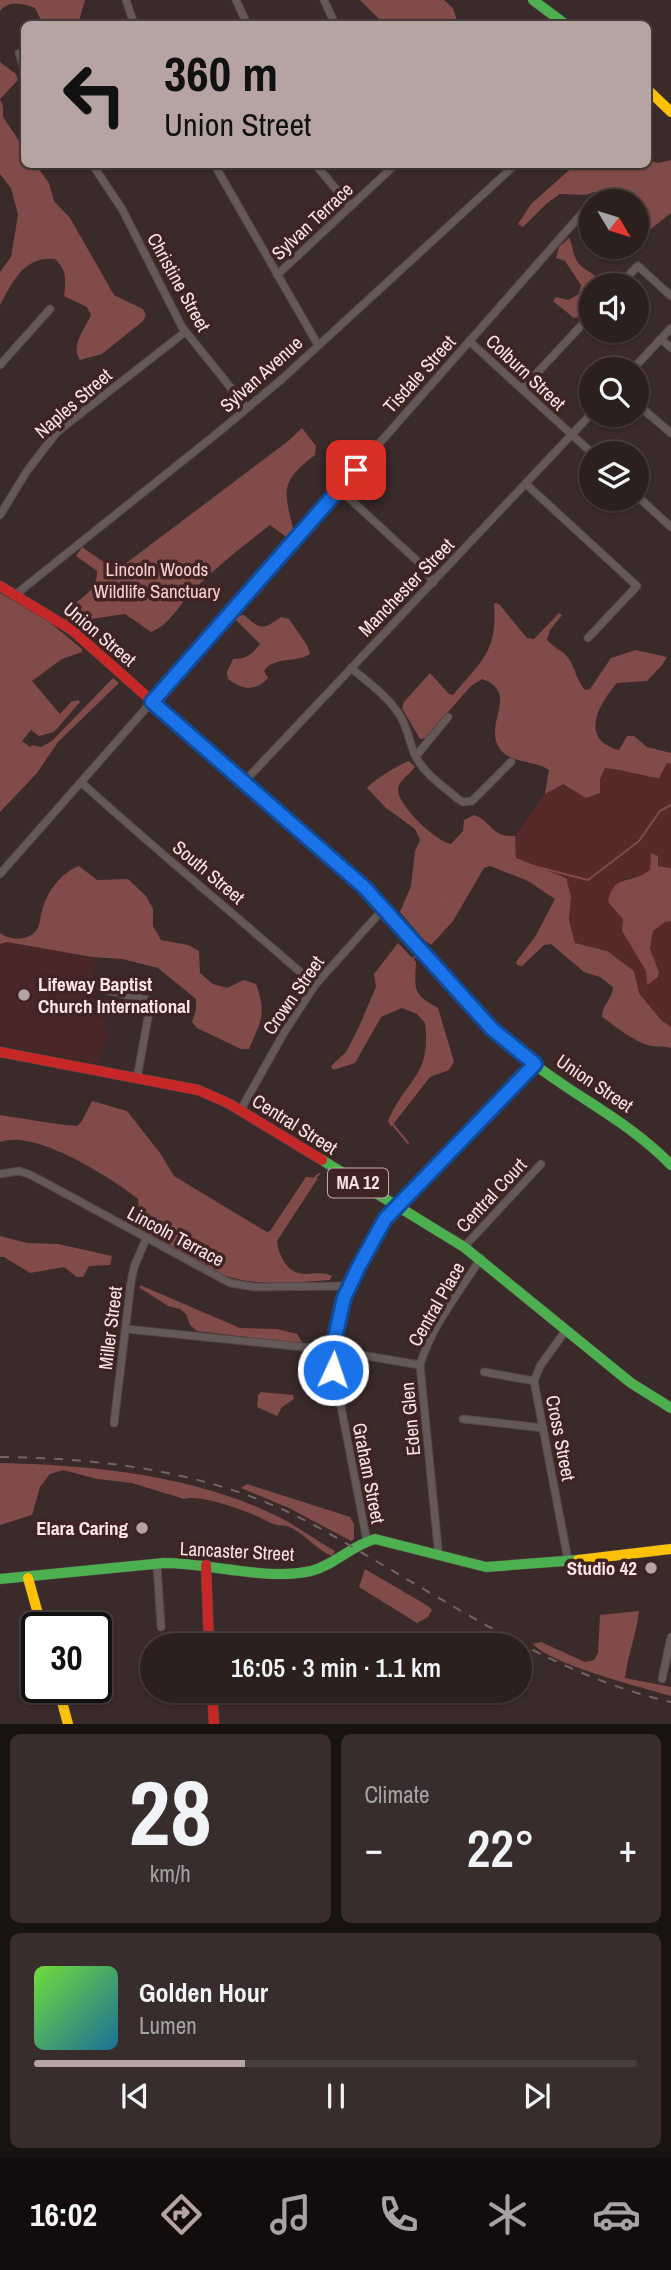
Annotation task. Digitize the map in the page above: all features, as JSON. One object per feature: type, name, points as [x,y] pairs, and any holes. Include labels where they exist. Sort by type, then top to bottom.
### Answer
[{"type":"main road","points":[[533,0],[561,21]]},
{"type":"main road","points":[[651,93],[671,112]]},
{"type":"main road","name":"Union Street","points":[[0,586],[72,630],[364,887],[385,907],[492,1029],[535,1064],[627,1126],[653,1146],[671,1165]]},
{"type":"main road","name":"Central Street","points":[[0,1052],[198,1090],[240,1111],[481,1258],[631,1383],[671,1408]]},
{"type":"main road","points":[[367,1541],[384,1540],[486,1567],[670,1553]]},
{"type":"main road","name":"Lancaster Street","points":[[0,1579],[157,1565],[206,1565],[308,1572],[324,1566],[367,1541]]},
{"type":"main road","points":[[206,1565],[209,1633]]},
{"type":"main road","points":[[28,1578],[38,1612]]},
{"type":"main road","points":[[62,1703],[68,1724]]},
{"type":"main road","points":[[213,1703],[214,1724]]},
{"type":"street","points":[[126,0],[133,21]]},
{"type":"street","points":[[236,0],[246,21]]},
{"type":"street","points":[[324,0],[334,21]]},
{"type":"street","points":[[19,53],[21,59]]},
{"type":"street","name":"Christine Street","points":[[95,168],[122,209],[185,332],[247,408]]},
{"type":"street","points":[[216,168],[277,275]]},
{"type":"street","points":[[318,168],[350,206]]},
{"type":"street","name":"Sylvan Terrace","points":[[318,345],[277,275],[392,168]]},
{"type":"street","name":"Sylvan Avenue","points":[[15,595],[247,408],[512,168]]},
{"type":"street","name":"Tisdale Street","points":[[0,874],[579,217]]},
{"type":"street","points":[[631,273],[638,266],[646,273]]},
{"type":"street","points":[[649,276],[671,296]]},
{"type":"street","points":[[0,365],[50,309]]},
{"type":"street","points":[[522,389],[579,328]]},
{"type":"street","points":[[644,357],[671,328]]},
{"type":"street","name":"Naples Street","points":[[0,514],[27,471],[57,432],[185,332]]},
{"type":"street","points":[[661,339],[671,348]]},
{"type":"street","name":"Colburn Street","points":[[470,341],[579,442]]},
{"type":"street","points":[[649,414],[671,433]]},
{"type":"street","name":"Manchester Street","points":[[243,783],[579,427]]},
{"type":"street","points":[[526,484],[637,586],[588,638]]},
{"type":"street","points":[[339,489],[425,568],[433,583]]},
{"type":"street","points":[[649,507],[671,527]]},
{"type":"street","points":[[351,668],[398,712],[422,766],[458,799],[467,801],[479,796],[511,762]]},
{"type":"street","points":[[416,756],[448,718]]},
{"type":"street","name":"South Street","points":[[82,783],[315,985]]},
{"type":"street","name":"Crown Street","points":[[240,1111],[315,985],[385,907]]},
{"type":"street","points":[[101,989],[151,1001],[136,1078]]},
{"type":"street","name":"Graham Street","points":[[367,1541],[335,1383],[332,1350],[349,1286],[385,1219],[535,1064]]},
{"type":"street","name":"Central Court","points":[[464,1247],[541,1164]]},
{"type":"street","name":"Lincoln Terrace","points":[[0,1174],[19,1171],[31,1175],[230,1283],[266,1287],[349,1286]]},
{"type":"street","name":"Miller Street","points":[[114,1423],[134,1267],[146,1239]]},
{"type":"street","name":"Central Place","points":[[420,1365],[439,1325],[481,1258]]},
{"type":"street","name":"Eden Glen","points":[[126,1329],[332,1350],[420,1365],[438,1548],[435,1555]]},
{"type":"street","name":"Cross Street","points":[[566,1330],[540,1366],[534,1381],[568,1560]]},
{"type":"street","points":[[484,1372],[534,1381]]},
{"type":"street","points":[[463,1419],[544,1428]]},
{"type":"street","points":[[157,1565],[161,1627]]},
{"type":"street","points":[[662,1679],[671,1637]]},
{"type":"shaded area","points":[[667,762],[671,764],[671,868],[658,866],[650,858],[650,870],[645,874],[624,879],[608,902],[623,919],[622,931],[646,971],[648,984],[658,977],[659,972],[650,949],[653,931],[671,921],[671,1027],[661,1020],[607,951],[575,943],[569,920],[571,896],[566,878],[515,858],[515,836],[545,794],[563,784],[600,779],[605,768],[620,769],[641,776]]},
{"type":"shaded area","points":[[651,853],[658,856],[658,866],[671,868],[671,921],[653,931],[650,949],[659,972],[658,977],[647,985],[646,971],[622,931],[623,919],[608,902],[614,887],[619,883],[650,870]]},
{"type":"shaded area","points":[[7,942],[95,957],[92,994],[108,1032],[99,1064],[0,1044],[0,944]]},
{"type":"green space","points":[[0,0],[85,0],[79,21],[42,21],[35,8],[21,4],[12,4],[0,11]]},
{"type":"green space","points":[[360,0],[444,0],[453,8],[457,21],[380,21]]},
{"type":"green space","points":[[0,62],[16,74],[18,80],[0,99]]},
{"type":"green space","points":[[0,99],[3,117],[21,144],[21,168],[38,168],[49,183],[54,201],[70,218],[114,295],[143,309],[146,315],[143,321],[102,354],[80,360],[77,355],[78,343],[91,315],[87,307],[64,296],[65,276],[55,259],[44,259],[27,266],[15,279],[0,305],[0,272],[11,257],[18,215],[11,188],[0,174]]},
{"type":"green space","points":[[671,160],[671,213],[649,230],[649,189],[579,189],[579,195],[560,194],[523,227],[518,224],[531,204],[572,168],[651,168],[651,161],[658,163]]},
{"type":"green space","points":[[569,238],[577,262],[591,273],[579,273],[579,282],[565,261],[556,258],[559,247]]},
{"type":"green space","points":[[579,294],[579,317],[574,318],[553,301],[556,297],[568,300]]},
{"type":"green space","name":"Lincoln Woods Wildlife Sanctuary","points":[[302,428],[316,446],[315,455],[295,473],[287,488],[294,532],[289,539],[270,525],[219,566],[168,620],[151,632],[125,614],[91,619],[77,628],[66,620],[61,613],[90,591],[96,578],[97,571],[76,556],[82,547],[105,563],[125,564]]},
{"type":"green space","points":[[0,593],[48,621],[82,649],[82,652],[62,659],[32,681],[60,714],[71,702],[80,702],[54,732],[39,736],[31,730],[22,741],[30,747],[41,747],[52,741],[113,678],[119,683],[58,742],[37,773],[0,812]]},
{"type":"green space","points":[[494,603],[499,604],[527,638],[534,639],[559,613],[562,615],[550,630],[547,640],[567,656],[585,690],[590,689],[611,658],[636,650],[667,657],[647,681],[617,683],[604,701],[596,721],[599,738],[607,745],[619,750],[627,736],[634,736],[647,747],[671,753],[671,764],[667,763],[659,778],[605,768],[600,779],[600,793],[586,798],[563,784],[545,794],[549,770],[510,757],[500,749],[495,729],[499,692],[482,679],[471,686],[425,738],[420,739],[402,708],[404,702],[430,673],[453,695],[479,664],[490,645],[495,620]]},
{"type":"green space","points":[[244,615],[258,626],[266,626],[281,617],[289,619],[310,654],[268,666],[264,671],[268,678],[258,686],[248,688],[233,683],[228,679],[227,672],[233,659],[248,656],[260,644],[236,620],[238,616]]},
{"type":"green space","points":[[409,761],[415,767],[400,783],[399,796],[410,813],[436,837],[451,844],[463,831],[464,820],[474,815],[496,832],[515,836],[516,858],[566,878],[571,896],[569,920],[575,943],[607,951],[634,971],[639,993],[661,1020],[671,1027],[671,1048],[642,1043],[602,1017],[613,987],[600,977],[584,972],[551,944],[544,945],[522,966],[517,965],[516,962],[535,937],[555,899],[528,881],[490,866],[484,868],[453,921],[431,945],[424,940],[400,912],[411,886],[415,851],[420,840],[415,829],[386,808],[367,788],[374,781]]},
{"type":"green space","points":[[79,866],[97,880],[128,879],[146,896],[153,909],[153,926],[161,940],[188,945],[199,951],[200,973],[213,984],[227,988],[244,980],[256,984],[262,1011],[249,1049],[241,1049],[197,1028],[192,1022],[196,999],[158,968],[122,959],[92,957],[7,942],[0,944],[0,933],[18,938],[35,932],[51,890],[66,873]]},
{"type":"green space","points":[[398,943],[416,962],[419,995],[438,1008],[454,1062],[449,1070],[430,1077],[391,1127],[388,1121],[416,1076],[425,1055],[425,1023],[417,1014],[402,1008],[381,1017],[355,1063],[333,1070],[331,1066],[346,1052],[376,987],[374,974]]},
{"type":"green space","points":[[92,1101],[127,1111],[160,1153],[174,1176],[267,1232],[306,1177],[318,1178],[277,1241],[283,1260],[293,1271],[302,1274],[328,1274],[332,1276],[330,1280],[263,1283],[223,1275],[190,1260],[138,1228],[138,1199],[110,1179],[72,1157],[32,1142],[0,1142],[0,1115],[76,1127]]},
{"type":"green space","points":[[0,1236],[27,1243],[58,1244],[112,1256],[110,1265],[89,1266],[83,1277],[77,1277],[64,1267],[30,1273],[0,1257]]},
{"type":"green space","points":[[140,1285],[240,1328],[277,1329],[297,1334],[302,1342],[197,1331],[180,1309],[168,1306],[140,1288]]},
{"type":"green space","points":[[261,1392],[293,1395],[294,1399],[282,1407],[277,1416],[257,1407],[258,1395]]},
{"type":"green space","points":[[0,1463],[107,1470],[213,1491],[279,1517],[335,1551],[332,1556],[293,1529],[220,1503],[184,1499],[132,1483],[97,1479],[63,1470],[50,1474],[40,1487],[32,1515],[0,1525]]},
{"type":"green space","points":[[247,1484],[350,1517],[354,1524],[354,1539],[351,1541],[289,1508],[241,1488]]},
{"type":"green space","points":[[365,1569],[428,1606],[432,1610],[428,1617],[417,1623],[359,1587]]},
{"type":"green space","points":[[639,1611],[625,1678],[671,1687],[671,1696],[558,1660],[533,1644],[541,1642],[585,1662],[594,1660],[598,1653],[600,1615]]},
{"type":"waterway","points":[[0,634],[54,632]]},
{"type":"waterway","points":[[431,941],[444,919],[449,900],[443,856],[469,833],[514,861],[588,880],[639,841],[660,811],[671,805]]},
{"type":"waterway","points":[[408,1143],[390,1121],[434,1058],[428,1019],[409,1001],[403,975],[415,956]]},
{"type":"waterway","points":[[0,1121],[93,1128],[153,1156],[170,1183],[200,1203],[268,1238],[302,1189],[319,1174]]},
{"type":"railway","points":[[0,1457],[73,1460],[146,1469],[217,1485],[252,1497],[320,1528],[481,1622],[555,1661],[631,1691],[671,1702]]},
{"type":"traffic: fast","points":[[533,0],[561,21]]},
{"type":"traffic: fast","points":[[428,958],[508,1043],[558,1082],[636,1134],[671,1165]]},
{"type":"traffic: fast","points":[[322,1160],[464,1247],[631,1383],[671,1408]]},
{"type":"traffic: fast","points":[[0,1579],[164,1563],[257,1573],[294,1574],[320,1568],[375,1539],[486,1567],[578,1560]]},
{"type":"traffic: slow","points":[[651,93],[671,112]]},
{"type":"traffic: slow","points":[[217,759],[364,887],[428,958]]},
{"type":"traffic: slow","points":[[578,1560],[671,1549]]},
{"type":"traffic: slow","points":[[28,1578],[38,1612]]},
{"type":"traffic: slow","points":[[62,1703],[68,1724]]},
{"type":"traffic: jam","points":[[0,586],[72,630],[217,759]]},
{"type":"traffic: jam","points":[[0,1052],[198,1090],[228,1103],[322,1160]]},
{"type":"traffic: jam","points":[[206,1565],[209,1633]]},
{"type":"traffic: jam","points":[[213,1703],[214,1724]]},
{"type":"place","name":"Lifeway Baptist Church International","points":[[24,995]]},
{"type":"place","name":"Elara Caring","points":[[142,1528]]},
{"type":"place","name":"Studio 42","points":[[651,1568]]},
{"type":"route","points":[[333,1370],[332,1350],[344,1298],[385,1219],[535,1064],[492,1029],[385,907],[364,887],[152,702],[356,470]]}]
